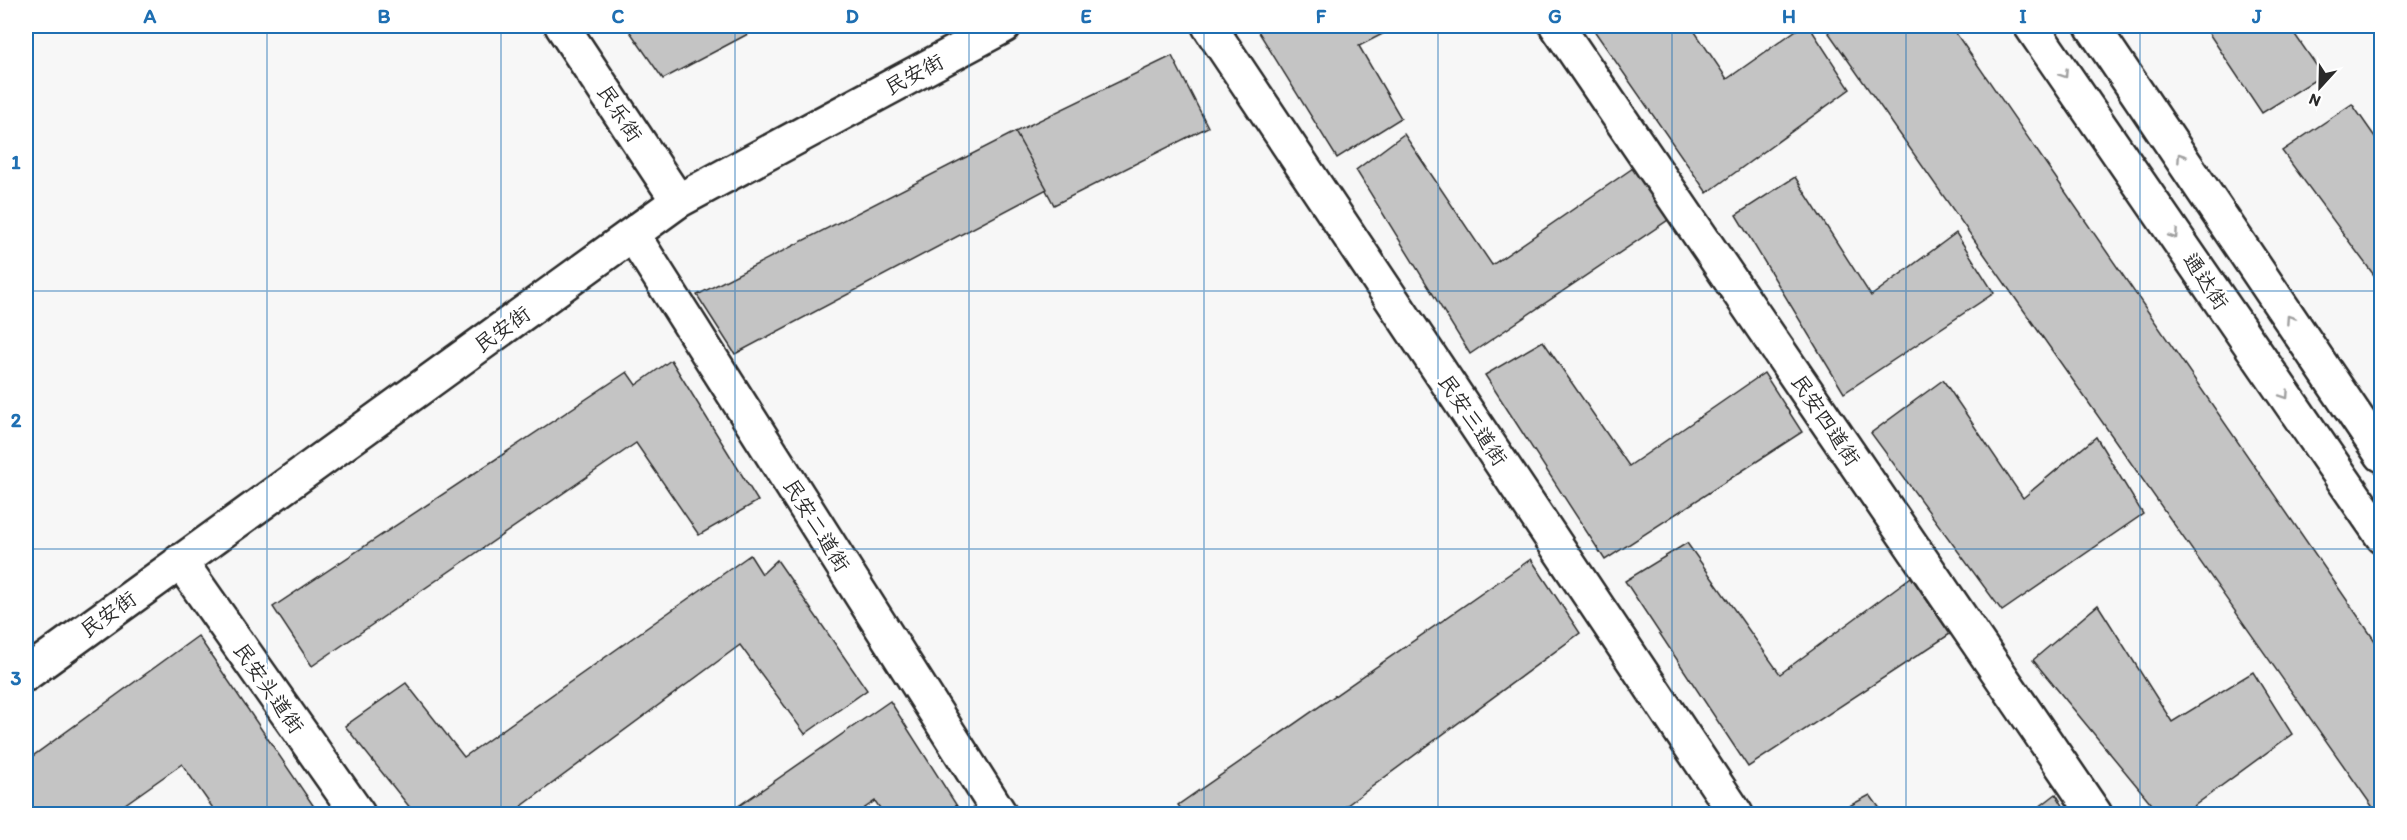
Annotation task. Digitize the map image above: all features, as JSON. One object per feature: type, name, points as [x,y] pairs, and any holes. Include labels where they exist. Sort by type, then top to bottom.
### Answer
[{"type":"street","name":"民乐街","points":[[562,26],[678,201]]},
{"type":"street","name":"民安街","points":[[26,674],[678,201],[1004,26]]},
{"type":"street","name":"民安三道街","points":[[1209,26],[1736,814]]},
{"type":"street","name":"民安四道街","points":[[1557,26],[2095,814]]},
{"type":"street","name":"通达街","points":[[2031,26],[2382,536]]},
{"type":"street","points":[[2092,26],[2382,455]]},
{"type":"street","name":"民安二道街","points":[[633,235],[1000,814]]},
{"type":"street","name":"民安头道街","points":[[180,561],[358,814]]},
{"type":"building","points":[[626,26],[763,26],[663,79]]},
{"type":"building","points":[[1255,26],[1398,26],[1359,46],[1401,118],[1337,158]]},
{"type":"building","points":[[1591,26],[1691,26],[1727,79],[1802,26],[1809,26],[1850,89],[1707,193]]},
{"type":"building","points":[[1824,26],[1951,26],[2382,651],[2382,804],[2374,809]]},
{"type":"building","points":[[2204,26],[2289,26],[2323,75],[2262,113]]},
{"type":"building","points":[[1172,56],[1208,127],[1054,205],[1015,132]]},
{"type":"building","points":[[2352,104],[2382,147],[2382,286],[2282,151]]},
{"type":"building","points":[[1015,132],[1047,189],[735,354],[697,295]]},
{"type":"building","points":[[1404,134],[1492,265],[1636,166],[1671,218],[1470,354],[1356,170]]},
{"type":"building","points":[[1795,177],[1871,296],[1956,233],[1994,293],[1844,393],[1736,215]]},
{"type":"building","points":[[1543,341],[1629,466],[1764,373],[1802,432],[1605,560],[1485,375]]},
{"type":"building","points":[[671,360],[758,501],[699,535],[636,443],[312,666],[273,607],[627,372],[636,385]]},
{"type":"building","points":[[1943,380],[2023,498],[2096,437],[2143,514],[2002,611],[1871,433]]},
{"type":"building","points":[[1687,543],[1780,674],[1911,577],[1950,634],[1748,767],[1625,581]]},
{"type":"building","points":[[750,555],[762,574],[777,560],[867,690],[805,734],[740,645],[511,814],[415,814],[345,726],[406,683],[464,757]]},
{"type":"building","points":[[1531,559],[1580,633],[1335,814],[1185,814],[1178,805]]},
{"type":"building","points":[[2098,605],[2172,722],[2253,672],[2292,734],[2183,814],[2160,814],[2033,660]]},
{"type":"building","points":[[198,636],[319,814],[217,814],[182,764],[111,814],[32,814],[26,805],[26,761]]},
{"type":"building","points":[[890,701],[962,814],[884,814],[875,801],[856,814],[727,814]]},
{"type":"building","points":[[2056,794],[2068,814],[2030,814]]},
{"type":"building","points":[[1870,795],[1884,814],[1834,814]]},
{"type":"building","points":[[26,805],[32,814],[26,814]]}]
